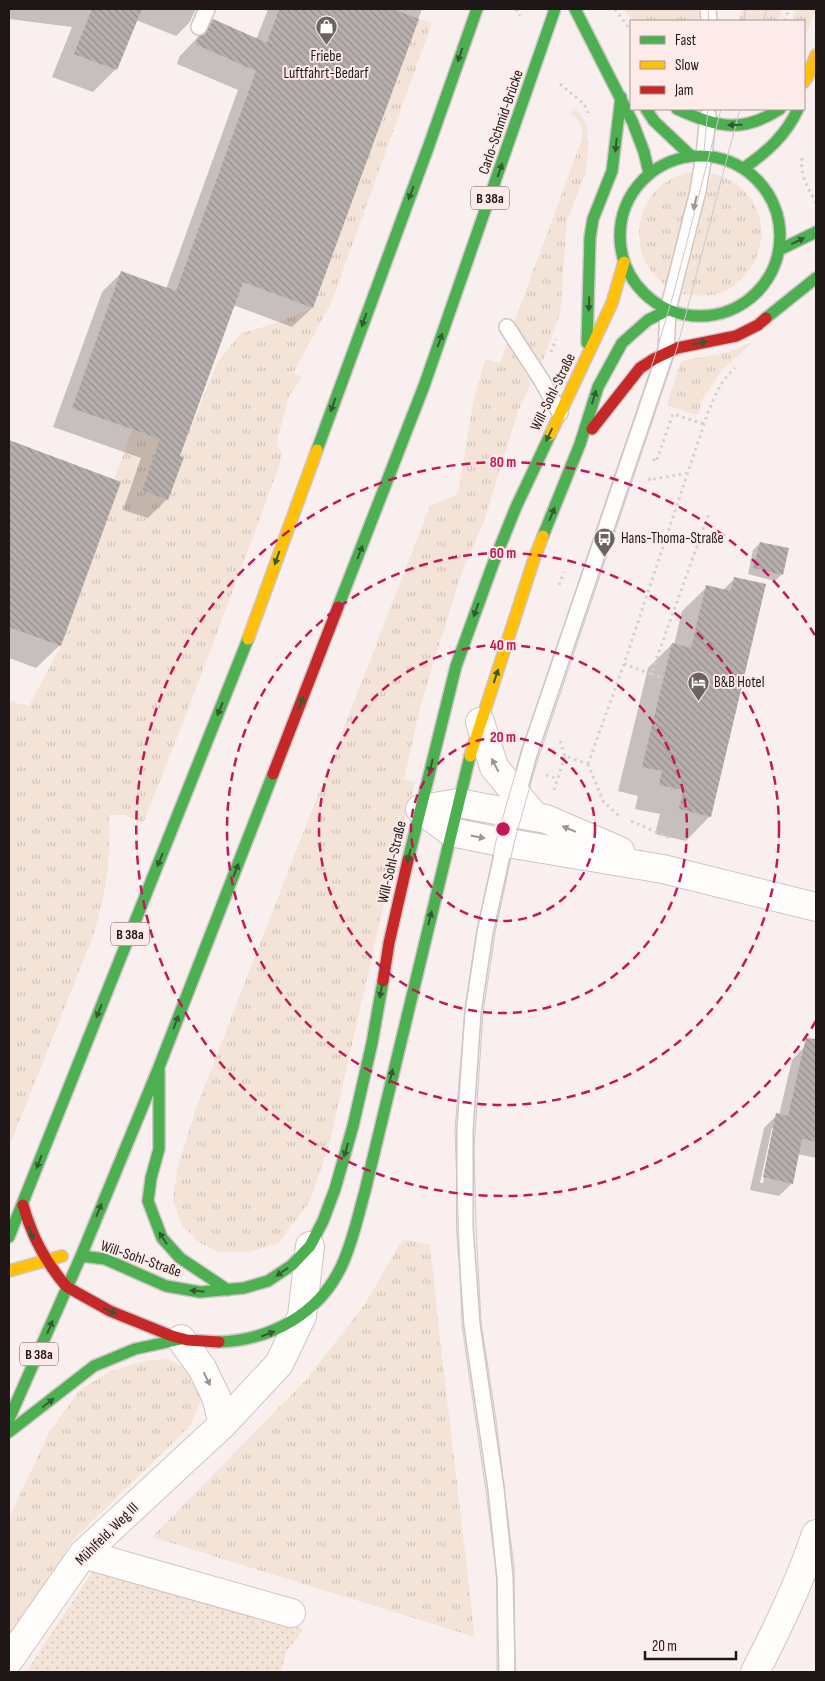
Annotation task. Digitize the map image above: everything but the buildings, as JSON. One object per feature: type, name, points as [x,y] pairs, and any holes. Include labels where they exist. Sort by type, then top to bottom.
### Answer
[{"type":"main road","name":"B 38a","points":[[9,1237],[238,664],[428,148],[477,9]]},
{"type":"main road","name":"Carlo-Schmid-Brücke","points":[[158,1067],[424,386],[556,9]]},
{"type":"main road","points":[[575,9],[596,46],[637,131],[646,154],[649,173]]},
{"type":"main road","points":[[596,46],[616,66]]},
{"type":"main road","points":[[806,79],[816,55]]},
{"type":"main road","points":[[586,359],[590,237],[593,219],[612,171],[621,97]]},
{"type":"main road","points":[[647,110],[654,121],[698,156]]},
{"type":"main road","points":[[681,110],[708,116],[736,126],[750,124],[770,116],[779,110]]},
{"type":"main road","points":[[744,168],[764,155],[783,136],[797,110]]},
{"type":"main road","points":[[698,156],[727,160],[744,168],[758,180],[770,195],[777,212],[780,231],[779,250],[774,267],[765,283],[753,296],[738,306],[722,313],[704,316],[686,315],[668,310],[646,295],[637,285],[624,262],[620,241],[621,220],[631,194],[639,182],[649,173],[669,162],[698,156]]},
{"type":"main road","points":[[779,250],[816,232]]},
{"type":"main road","name":"Will-Sohl-Straße","points":[[9,1271],[62,1256],[81,1256],[105,1259],[166,1286],[200,1292],[228,1290],[244,1288],[276,1276],[292,1265],[310,1246],[323,1221],[335,1189],[353,1126],[372,1042],[389,943],[456,666],[516,507],[612,303],[624,262]]},
{"type":"main road","points":[[580,444],[640,368],[666,352],[736,336],[758,325],[816,278]]},
{"type":"main road","points":[[22,1205],[31,1234],[44,1260],[67,1287],[94,1304],[181,1339],[220,1342],[260,1337],[283,1328],[302,1316],[314,1306],[332,1284],[340,1272],[350,1245],[365,1191],[458,803],[480,722],[534,559],[580,444],[598,387],[622,343],[648,320],[668,310]]},
{"type":"main road","name":"B 38a","points":[[9,1419],[81,1256],[158,1067]]},
{"type":"main road","points":[[158,1067],[159,1149],[151,1178],[148,1201],[162,1238],[180,1258],[228,1290]]},
{"type":"main road","points":[[9,1432],[71,1386],[94,1366],[134,1350],[181,1339]]},
{"type":"street","points":[[480,722],[494,767],[522,808]]},
{"type":"street","points":[[420,809],[458,803],[522,808],[663,869]]},
{"type":"street","points":[[420,809],[451,832],[663,869],[816,906]]},
{"type":"street","name":"Mühlfeld, Weg III","points":[[9,1660],[83,1554],[223,1424],[279,1364],[302,1316],[310,1246]]},
{"type":"street","points":[[181,1339],[202,1368],[216,1397],[223,1424]]},
{"type":"street","points":[[755,1672],[801,1574],[816,1534]]},
{"type":"street","points":[[83,1554],[291,1613]]},
{"type":"lane","points":[[199,27],[207,9]]},
{"type":"lane","points":[[507,1672],[505,1578],[496,1489],[472,1325],[465,1227],[466,1130],[473,1012],[486,932],[505,842],[522,808],[532,745],[666,352],[668,310],[690,225],[698,156],[708,116]]},
{"type":"lane","points":[[507,327],[560,413]]},
{"type":"path","points":[[516,9],[520,17]]},
{"type":"path","points":[[615,9],[630,30]]},
{"type":"path","points":[[556,77],[560,85],[584,104],[590,119]]},
{"type":"path","points":[[803,152],[804,179],[816,204]]},
{"type":"path","points":[[679,842],[618,815],[603,801],[588,764],[624,664],[713,400],[728,374],[740,364]]},
{"type":"path","points":[[656,462],[649,480],[687,473]]},
{"type":"path","points":[[651,674],[709,513]]},
{"type":"path","points":[[558,588],[565,570]]},
{"type":"path","points":[[624,664],[663,678]]},
{"type":"path","points":[[558,779],[565,756],[560,742],[562,734]]},
{"type":"path","points":[[565,756],[588,764]]},
{"type":"green space","points":[[624,9],[699,9],[699,20],[632,20]]},
{"type":"green space","points":[[742,9],[782,9],[778,20],[738,20]]},
{"type":"green space","points":[[795,9],[816,9],[805,37],[805,20],[792,20]]},
{"type":"green space","points":[[419,19],[432,23],[332,301],[293,373],[302,377],[289,396],[276,444],[282,453],[279,466],[196,690],[143,823],[125,815],[109,815],[109,850],[106,884],[95,931],[9,1147],[9,701],[29,706],[61,646],[121,482],[114,479],[133,429],[183,447],[217,363],[240,334],[279,322],[313,308]],"holes":[[[157,448],[183,457],[168,499],[142,490]]]},
{"type":"green space","points":[[574,108],[582,116],[587,126],[588,151],[585,174],[567,220],[560,314],[540,368],[514,323],[582,139],[583,128],[571,114]]},
{"type":"green space","points":[[695,171],[667,286],[650,270],[643,255],[639,231],[641,219],[645,207],[659,187],[682,174]]},
{"type":"green space","points":[[712,173],[738,185],[755,205],[760,220],[759,250],[753,265],[744,277],[732,287],[713,295],[682,294]]},
{"type":"green space","points":[[507,342],[531,383],[518,411],[484,521],[462,572],[421,703],[404,779],[415,782],[394,859],[330,1141],[310,1201],[278,1243],[249,1252],[219,1252],[199,1242],[182,1225],[173,1201],[177,1170],[197,1106],[430,506],[458,494],[473,404],[485,359],[500,363]]},
{"type":"green space","points":[[753,342],[722,370],[704,396],[697,415],[667,405],[681,361],[729,352]]},
{"type":"green space","points":[[403,1239],[430,1245],[475,1637],[152,1537],[307,1379],[365,1304]]},
{"type":"green space","points":[[168,1359],[190,1371],[202,1397],[191,1425],[73,1540],[9,1638],[9,1519],[48,1434],[80,1390],[109,1372],[143,1361]]},
{"type":"green space","points":[[96,1566],[303,1629],[286,1653],[281,1672],[26,1672]]},
{"type":"tram line","points":[[708,9],[709,20]]},
{"type":"tram line","points":[[743,20],[746,9]]},
{"type":"tram line","points":[[763,20],[767,9]]},
{"type":"tram line","points":[[704,151],[708,110]]},
{"type":"tram line","points":[[497,1672],[497,1578],[462,1325],[455,1130],[465,1011],[477,931],[496,841],[525,740],[654,359],[674,292],[721,110]]},
{"type":"tram line","points":[[515,1672],[514,1568],[496,1420],[481,1322],[476,1227],[474,1148],[483,1013],[495,933],[514,843],[536,765],[677,348],[740,110]]},
{"type":"traffic: fast","points":[[428,148],[477,9]]},
{"type":"traffic: fast","points":[[424,386],[555,9]]},
{"type":"traffic: fast","points":[[575,9],[633,123],[644,152],[649,173]]},
{"type":"traffic: fast","points":[[587,343],[590,237],[593,219],[612,171],[621,97]]},
{"type":"traffic: fast","points":[[647,110],[654,121],[691,156]]},
{"type":"traffic: fast","points":[[679,110],[717,124],[729,125],[753,122],[778,110]]},
{"type":"traffic: fast","points":[[744,168],[782,135],[797,110]]},
{"type":"traffic: fast","points":[[317,450],[428,148]]},
{"type":"traffic: fast","points":[[692,156],[708,156],[738,165],[757,179],[774,205],[779,220],[780,236],[779,252],[774,267],[757,293],[738,307],[723,313],[708,316],[692,316],[662,307],[638,287],[629,274],[623,259],[620,244],[620,228],[629,198],[649,174],[662,165],[677,159],[692,156]]},
{"type":"traffic: fast","points":[[779,250],[816,232]]},
{"type":"traffic: fast","points":[[766,318],[816,278]]},
{"type":"traffic: fast","points":[[543,536],[580,444],[598,387],[622,343],[648,320],[668,310]]},
{"type":"traffic: fast","points":[[338,607],[424,386]]},
{"type":"traffic: fast","points":[[408,860],[456,666],[516,507],[550,435]]},
{"type":"traffic: fast","points":[[9,1237],[248,639]]},
{"type":"traffic: fast","points":[[219,1342],[257,1336],[292,1321],[321,1297],[333,1282],[346,1256],[365,1191],[470,756]]},
{"type":"traffic: fast","points":[[9,1419],[81,1256],[159,1067],[273,774]]},
{"type":"traffic: fast","points":[[81,1256],[105,1259],[166,1286],[200,1292],[244,1288],[268,1281],[292,1265],[310,1246],[323,1221],[335,1189],[353,1126],[372,1043],[383,981]]},
{"type":"traffic: fast","points":[[159,1067],[159,1149],[151,1178],[148,1201],[162,1238],[180,1258],[228,1290]]},
{"type":"traffic: fast","points":[[9,1432],[94,1366],[135,1349],[181,1339]]},
{"type":"traffic: slow","points":[[805,80],[816,55]]},
{"type":"traffic: slow","points":[[550,435],[612,303],[624,262]]},
{"type":"traffic: slow","points":[[248,639],[317,450]]},
{"type":"traffic: slow","points":[[470,756],[543,536]]},
{"type":"traffic: slow","points":[[9,1271],[62,1256]]},
{"type":"traffic: jam","points":[[592,429],[640,368],[654,359],[677,348],[736,336],[758,325],[766,318]]},
{"type":"traffic: jam","points":[[273,774],[338,607]]},
{"type":"traffic: jam","points":[[383,981],[389,943],[408,860]]},
{"type":"traffic: jam","points":[[23,1205],[40,1249],[67,1287]]},
{"type":"traffic: jam","points":[[67,1287],[110,1311],[172,1336],[187,1340],[219,1342]]},
{"type":"place","name":"Friebe Luftfahrt-Bedarf","points":[[326,46]]},
{"type":"place","name":"Hans-Thoma-Straße","points":[[605,557]]},
{"type":"place","name":"B&B Hotel","points":[[698,701]]}]
